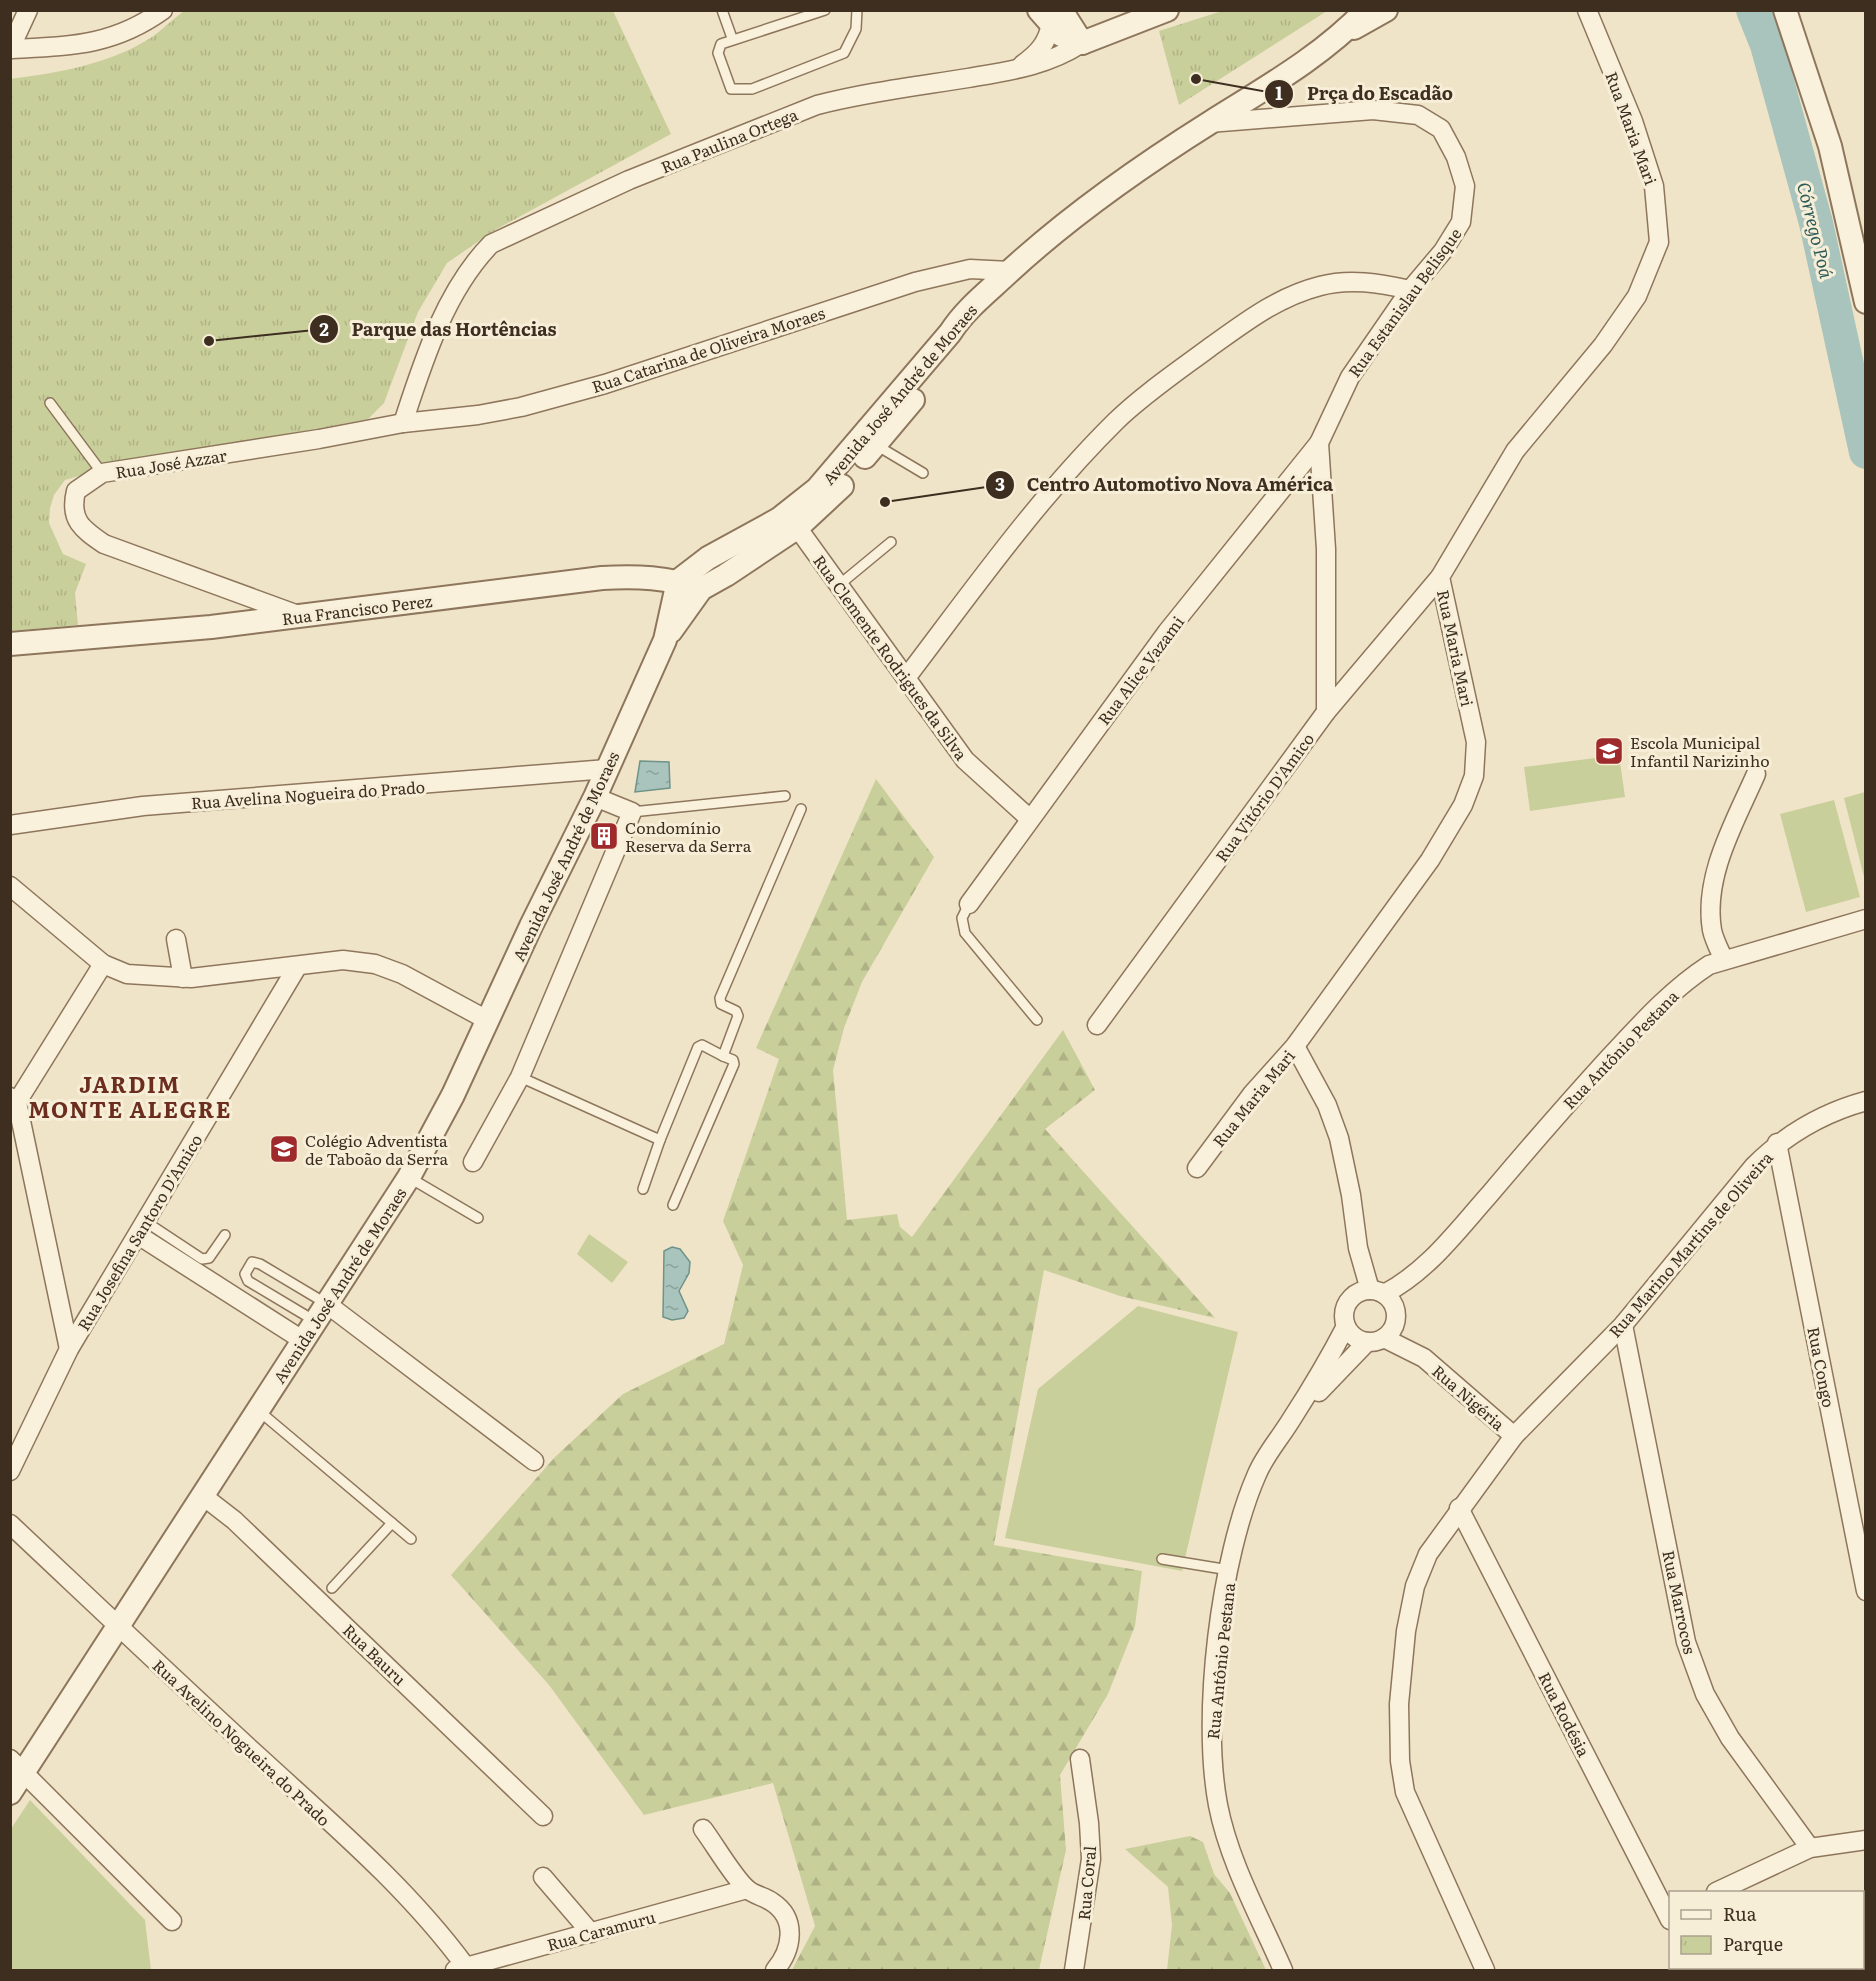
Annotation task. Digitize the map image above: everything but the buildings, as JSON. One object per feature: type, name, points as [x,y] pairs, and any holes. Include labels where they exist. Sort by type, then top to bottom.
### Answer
[{"type":"street","points":[[28,10],[11,49],[80,46],[104,40],[124,33],[163,10]]},
{"type":"street","name":"Rua Paulina Ortega","points":[[403,423],[439,327],[467,274],[491,244],[629,180],[818,105],[848,97],[1015,70],[1063,55],[1082,43],[1167,10]]},
{"type":"street","name":"Avenida José André de Moraes","points":[[1344,33],[1366,10]]},
{"type":"street","name":"Avenida José André de Moraes","points":[[10,1793],[18,1766],[118,1628],[409,1177],[489,1021],[531,926],[595,796],[664,640],[678,581],[708,558],[765,527],[792,520],[950,333],[962,314],[1048,236],[1209,123],[1291,72],[1344,33],[1386,10]]},
{"type":"street","name":"Rua Maria Mari","points":[[1197,1168],[1252,1094],[1294,1046],[1430,860],[1463,805],[1474,776],[1476,742],[1440,577],[1515,451],[1604,345],[1637,296],[1659,242],[1654,186],[1633,121],[1587,10]]},
{"type":"street","points":[[1785,10],[1830,146],[1866,302]]},
{"type":"street","points":[[1050,15],[1061,35],[1082,43]]},
{"type":"street","points":[[1015,70],[1035,55],[1047,39],[1050,15]]},
{"type":"street","name":"Rua Estanislau Belisque","points":[[1209,123],[1389,110],[1418,115],[1441,129],[1456,157],[1465,186],[1461,222],[1443,251],[1410,290],[1350,377],[1318,443]]},
{"type":"street","name":"Rua Catarina de Oliveira Moraes","points":[[403,423],[478,415],[520,407],[605,384],[915,282],[969,269],[1010,271]]},
{"type":"street","points":[[906,678],[1020,528],[1118,420],[1159,386],[1267,307],[1297,293],[1322,285],[1373,282],[1410,290]]},
{"type":"street","name":"Avenida José André de Moraes","points":[[664,640],[701,589],[726,575],[792,520],[841,487],[958,344],[976,318],[989,291]]},
{"type":"street","name":"Rua José Azzar","points":[[303,616],[104,544],[86,531],[76,519],[72,506],[76,491],[102,473],[319,440],[403,423]]},
{"type":"street","points":[[1318,443],[1326,549],[1326,712]]},
{"type":"street","name":"Rua Alice Vazami","points":[[969,904],[1167,632],[1318,443]]},
{"type":"street","name":"Rua Clemente Rodrigues da Silva","points":[[792,520],[965,760],[1030,819]]},
{"type":"street","name":"Rua Francisco Perez","points":[[10,644],[303,616],[602,578],[635,576],[678,581],[701,589]]},
{"type":"street","name":"Rua Vitório D'Amico","points":[[1097,1025],[1326,712],[1440,577]]},
{"type":"street","name":"Rua Avelina Nogueira do Prado","points":[[10,825],[143,806],[606,769]]},
{"type":"street","points":[[1724,960],[1712,932],[1711,894],[1722,852],[1756,774]]},
{"type":"street","points":[[473,1162],[520,1077],[632,812],[595,796]]},
{"type":"street","points":[[10,886],[103,964],[127,974],[183,978],[297,967],[343,960],[375,964],[402,974],[489,1021]]},
{"type":"street","name":"Rua Antônio Pestana","points":[[1369,1293],[1403,1284],[1430,1263],[1556,1116],[1646,1018],[1688,978],[1708,965],[1866,919]]},
{"type":"street","points":[[176,939],[183,978]]},
{"type":"street","points":[[69,1348],[14,1100],[103,964]]},
{"type":"street","name":"Rua Josefina Santoro D'Amico","points":[[10,1471],[69,1348],[297,967]]},
{"type":"street","points":[[1294,1046],[1327,1105],[1339,1138],[1351,1195],[1358,1248],[1369,1293],[1396,1315],[1391,1332],[1376,1340],[1358,1339],[1346,1326],[1345,1309],[1369,1293]]},
{"type":"street","name":"Rua Marino Martins de Oliveira","points":[[1485,1971],[1417,1823],[1405,1792],[1400,1761],[1400,1704],[1406,1631],[1415,1586],[1428,1554],[1459,1508],[1514,1436],[1623,1325],[1754,1166],[1777,1143],[1833,1110],[1866,1101]]},
{"type":"street","name":"Rua Congo","points":[[1777,1143],[1866,1591]]},
{"type":"street","points":[[142,1229],[304,1341]]},
{"type":"street","name":"Rua Antônio Pestana","points":[[1396,1315],[1430,1263]]},
{"type":"street","points":[[322,1313],[534,1461]]},
{"type":"street","name":"Rua Nigéria","points":[[1396,1315],[1424,1358],[1514,1436]]},
{"type":"street","name":"Rua Marrocos","points":[[1623,1325],[1686,1642],[1705,1694],[1730,1738],[1810,1848]]},
{"type":"street","name":"Rua Antônio Pestana","points":[[1283,1971],[1229,1845],[1218,1806],[1210,1734],[1225,1588],[1242,1514],[1258,1472],[1326,1367],[1346,1326]]},
{"type":"street","name":"Rua Antônio Pestana","points":[[1289,1424],[1376,1340]]},
{"type":"street","name":"Rua Nigéria","points":[[1376,1340],[1424,1358]]},
{"type":"street","name":"Rua Bauru","points":[[203,1496],[234,1520],[543,1816]]},
{"type":"street","name":"Rua Rodésia","points":[[1459,1508],[1669,1915]]},
{"type":"street","name":"Rua Avelino Nogueira do Prado","points":[[10,1524],[118,1628],[395,1882],[439,1930],[460,1969]]},
{"type":"street","name":"Rua Coral","points":[[1074,1971],[1091,1859],[1089,1823],[1080,1759]]},
{"type":"street","points":[[18,1766],[172,1921]]},
{"type":"street","points":[[703,1830],[747,1890],[772,1902],[788,1918],[790,1942],[782,1962],[775,1971]]},
{"type":"street","points":[[1720,1891],[1810,1848],[1866,1840]]},
{"type":"street","points":[[543,1877],[591,1933]]},
{"type":"street","name":"Rua Caramuru","points":[[460,1969],[747,1890]]},
{"type":"lane","points":[[722,10],[732,38]]},
{"type":"lane","points":[[825,10],[732,38],[721,44],[718,53],[731,89],[752,89],[844,53],[856,29],[857,10]]},
{"type":"lane","points":[[50,403],[102,473]]},
{"type":"lane","points":[[875,445],[923,472]]},
{"type":"lane","points":[[839,585],[891,542]]},
{"type":"lane","points":[[632,812],[785,796]]},
{"type":"lane","points":[[723,1056],[738,1016],[736,1011],[721,1004],[720,998],[801,809]]},
{"type":"lane","points":[[969,904],[962,918],[965,933],[1037,1020]]},
{"type":"lane","points":[[643,1190],[660,1140],[698,1047],[702,1045],[733,1060],[734,1064],[673,1205]]},
{"type":"lane","points":[[520,1077],[660,1140]]},
{"type":"lane","points":[[409,1177],[478,1218]]},
{"type":"lane","points":[[142,1229],[202,1259],[209,1258],[225,1235]]},
{"type":"lane","points":[[252,1262],[260,1264],[322,1313],[248,1281],[245,1274],[252,1262]]},
{"type":"lane","points":[[259,1411],[411,1539]]},
{"type":"lane","points":[[332,1588],[392,1523]]},
{"type":"lane","points":[[1162,1558],[1229,1570]]},
{"type":"green space","points":[[184,11],[613,11],[671,134],[495,230],[447,263],[418,312],[384,403],[368,419],[93,472],[65,480],[54,495],[49,523],[63,554],[86,564],[75,593],[78,625],[11,631],[10,79],[83,66],[119,54],[152,37]]},
{"type":"green space","points":[[1222,11],[1327,11],[1179,105],[1159,31]]},
{"type":"green space","points":[[1619,755],[1625,797],[1530,811],[1524,767]]},
{"type":"green space","points":[[876,779],[934,857],[862,982],[844,1028],[833,1070],[847,1220],[897,1214],[900,1227],[912,1237],[1063,1030],[1095,1090],[1045,1129],[1215,1318],[1120,1296],[1044,1270],[994,1545],[1142,1571],[1135,1626],[1108,1694],[1060,1775],[1066,1850],[1039,1970],[792,1970],[815,1926],[773,1783],[644,1815],[549,1685],[451,1575],[555,1457],[623,1394],[724,1344],[743,1265],[723,1221],[779,1059],[756,1048]]},
{"type":"green space","points":[[1866,792],[1865,881],[1844,798]]},
{"type":"green space","points":[[1834,800],[1860,897],[1806,912],[1780,814]]},
{"type":"green space","points":[[589,1234],[628,1262],[612,1283],[577,1254]]},
{"type":"green space","points":[[1138,1306],[1238,1332],[1182,1571],[1005,1538],[1038,1389]]},
{"type":"green space","points":[[30,1800],[145,1920],[151,1970],[11,1970],[11,1829]]},
{"type":"green space","points":[[1190,1836],[1203,1842],[1214,1874],[1230,1893],[1266,1970],[1167,1970],[1172,1925],[1168,1887],[1125,1849]]},
{"type":"water","points":[[640,761],[669,762],[670,788],[635,792]]},
{"type":"water","points":[[672,1247],[680,1249],[690,1262],[689,1273],[679,1291],[688,1311],[684,1318],[672,1320],[663,1317],[664,1251]]},
{"type":"waterway","name":"Córrego Poá","points":[[1753,10],[1767,45],[1816,223],[1866,452]]},
{"type":"place","name":"Prça do Escadão","points":[[1196,79]]},
{"type":"place","name":"Parque das Hortências","points":[[209,341]]},
{"type":"place","name":"Centro Automotivo Nova América","points":[[885,502]]},
{"type":"place","name":"Escola Municipal Infantil Narizinho","points":[[1609,751]]},
{"type":"place","name":"Condomínio Reserva da Serra","points":[[604,836]]},
{"type":"place","name":"Colégio Adventista de Taboão da Serra","points":[[284,1149]]},
{"type":"district","name":"JARDIM MONTE ALEGRE","points":[[130,1096]]}]
